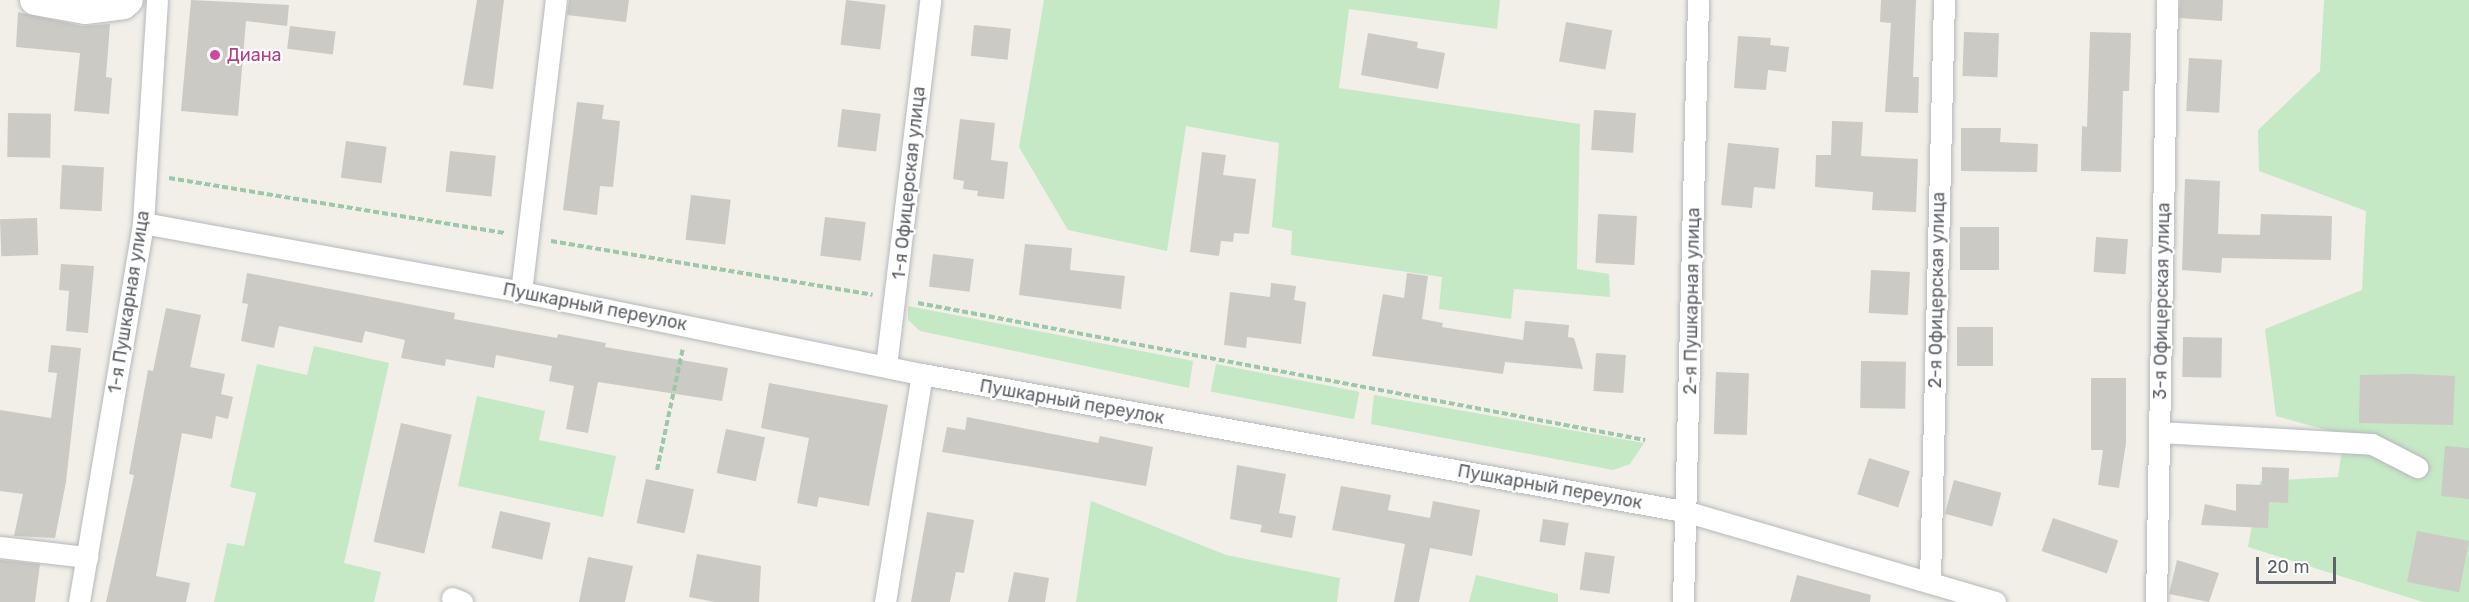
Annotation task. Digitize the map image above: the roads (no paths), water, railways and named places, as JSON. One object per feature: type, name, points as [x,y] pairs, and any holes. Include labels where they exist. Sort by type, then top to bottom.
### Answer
[{"type":"main road","points":[[35,0],[85,9],[123,4],[128,0]]},
{"type":"street","name":"1-я Пушкарная улица","points":[[80,602],[143,223],[157,0]]},
{"type":"street","points":[[521,292],[556,0]]},
{"type":"street","name":"1-я Офицерская улица","points":[[886,366],[930,0]]},
{"type":"street","name":"2-я Пушкарная улица","points":[[1683,602],[1688,512],[1698,0]]},
{"type":"street","name":"2-я Офицерская улица","points":[[1930,580],[1944,0]]},
{"type":"street","name":"3-я Офицерская улица","points":[[2156,602],[2167,0]]},
{"type":"street","name":"Пушкарный переулок","points":[[143,223],[521,292],[922,374],[1688,512],[1930,580],[1995,602]]},
{"type":"street","points":[[885,602],[922,374]]},
{"type":"street","points":[[2159,432],[2372,444],[2417,467]]},
{"type":"street","points":[[0,547],[87,557]]},
{"type":"place","name":"Диана","points":[[215,55]]}]
